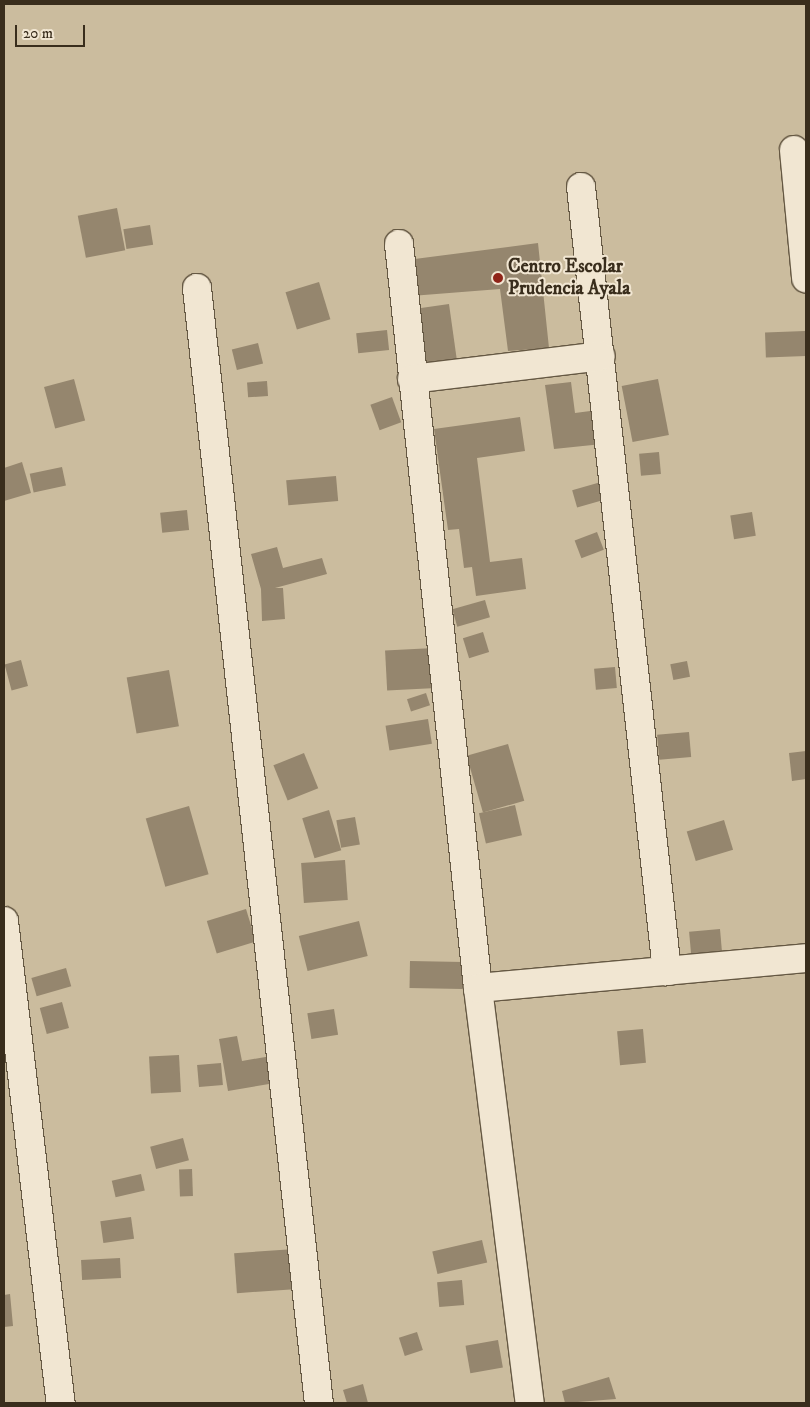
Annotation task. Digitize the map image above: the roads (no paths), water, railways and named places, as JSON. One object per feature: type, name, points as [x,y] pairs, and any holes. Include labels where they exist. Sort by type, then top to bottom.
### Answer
[{"type":"street","points":[[794,150],[806,278]]},
{"type":"street","points":[[581,187],[667,971]]},
{"type":"street","points":[[399,244],[478,988],[530,1403]]},
{"type":"street","points":[[197,288],[319,1403]]},
{"type":"street","points":[[412,379],[601,356]]},
{"type":"street","points":[[4,921],[61,1403]]},
{"type":"street","points":[[478,988],[806,958]]},
{"type":"place","name":"Centro Escolar Prudencia Ayala","points":[[498,278]]}]
